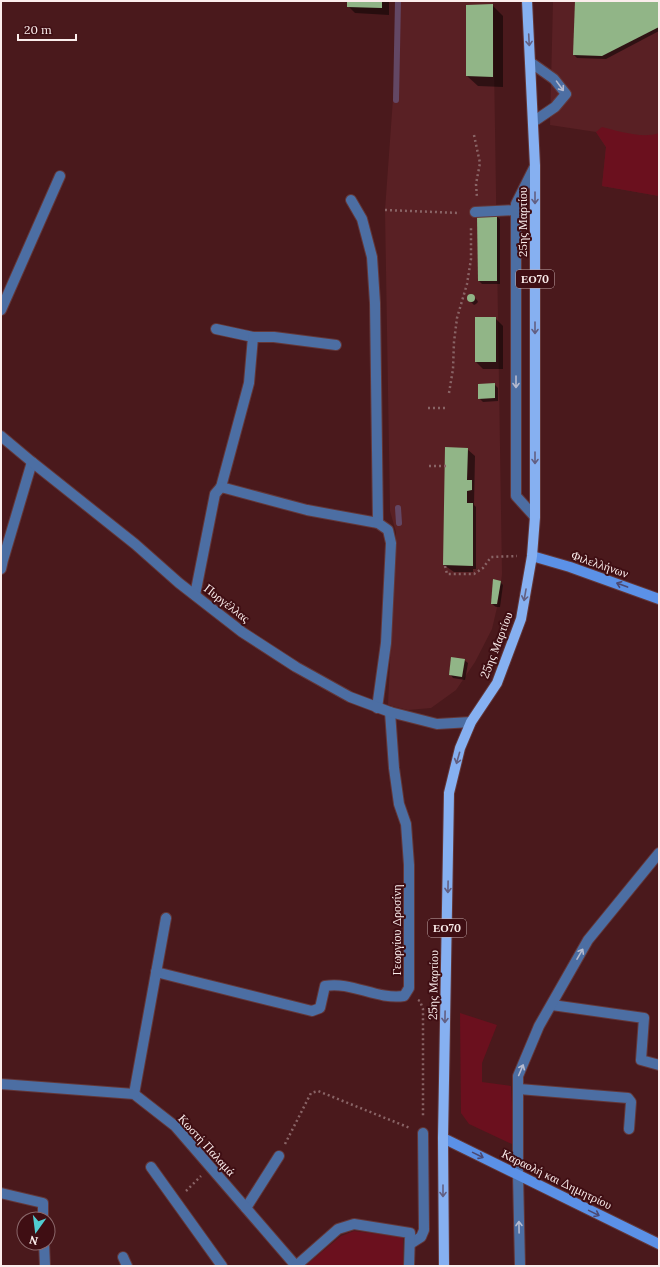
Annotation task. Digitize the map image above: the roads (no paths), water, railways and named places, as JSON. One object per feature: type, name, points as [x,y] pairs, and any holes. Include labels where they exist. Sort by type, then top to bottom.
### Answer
[{"type":"main road","name":"25ης Μαρτίου","points":[[444,1266],[443,1138],[449,793],[460,748],[471,722],[497,683],[521,619],[532,556],[535,517],[535,166],[527,1]]},
{"type":"main road","name":"Φιλελλήνων","points":[[532,556],[570,567],[659,599]]},
{"type":"main road","name":"Καραολή και Δημητρίου","points":[[443,1138],[659,1244]]},
{"type":"street","points":[[530,62],[554,79],[566,94],[555,107],[533,122]]},
{"type":"street","points":[[535,166],[516,204],[516,496],[535,517]]},
{"type":"street","points":[[1,310],[60,176]]},
{"type":"street","points":[[351,200],[362,219],[372,257],[378,523]]},
{"type":"street","points":[[475,212],[516,210]]},
{"type":"street","points":[[216,329],[253,337],[274,336],[336,345]]},
{"type":"street","points":[[195,595],[215,494],[221,487],[249,383],[253,337]]},
{"type":"street","name":"Πυργέλλας","points":[[1,436],[242,632],[296,667],[350,697],[377,708],[437,724],[471,722]]},
{"type":"street","points":[[1,569],[32,462]]},
{"type":"street","points":[[221,487],[307,510],[378,523],[388,530],[391,543],[386,643],[377,708]]},
{"type":"street","name":"Γεωργίου Δροσίνη","points":[[156,972],[312,1011],[320,1008],[325,986],[335,984],[378,994],[399,997],[404,996],[409,988],[409,865],[406,824],[399,804],[394,768],[390,712]]},
{"type":"street","points":[[520,1266],[518,1076],[539,1026],[588,940],[659,853]]},
{"type":"street","points":[[1,1084],[134,1094],[166,918]]},
{"type":"street","points":[[552,1005],[644,1018],[641,1060],[659,1065]]},
{"type":"street","points":[[519,1090],[628,1098],[631,1102],[629,1129]]},
{"type":"street","name":"Κωστή Παλαμά","points":[[134,1094],[175,1126],[296,1266],[338,1229],[354,1224],[410,1233],[410,1244]]},
{"type":"street","points":[[410,1266],[410,1244],[421,1237],[424,1230],[423,1133]]},
{"type":"street","points":[[246,1208],[280,1156]]},
{"type":"street","points":[[151,1167],[222,1266]]},
{"type":"street","points":[[1,1193],[43,1203],[43,1211]]},
{"type":"street","points":[[44,1251],[45,1266]]},
{"type":"waterway","points":[[396,100],[398,1]]},
{"type":"waterway","points":[[398,508],[399,523]]}]
